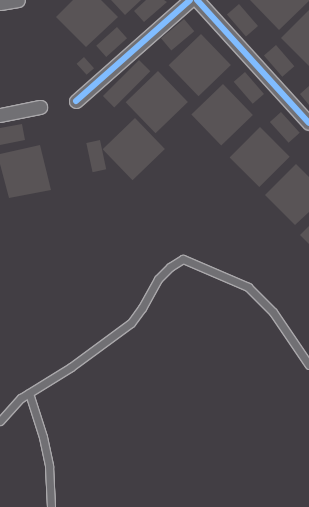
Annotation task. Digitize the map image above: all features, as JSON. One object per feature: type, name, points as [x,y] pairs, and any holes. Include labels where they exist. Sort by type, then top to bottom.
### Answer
[{"type":"street","points":[[0,3],[18,0]]},
{"type":"street","points":[[76,101],[190,0]]},
{"type":"street","points":[[197,0],[309,123]]},
{"type":"street","points":[[0,115],[40,107]]},
{"type":"lane","points":[[0,421],[22,398],[72,367],[131,323],[142,308],[158,279],[170,267],[183,259],[248,287],[273,312],[309,365]]},
{"type":"lane","points":[[29,393],[43,437],[49,466],[51,507]]},
{"type":"building","points":[[73,0],[101,0],[118,17],[86,47],[56,17]]},
{"type":"building","points":[[111,0],[141,0],[125,15]]},
{"type":"building","points":[[146,0],[164,0],[167,2],[144,22],[134,11]]},
{"type":"building","points":[[250,0],[309,0],[309,1],[279,30]]},
{"type":"building","points":[[239,4],[258,26],[246,36],[227,14]]},
{"type":"building","points":[[309,10],[309,66],[281,38]]},
{"type":"building","points":[[184,19],[194,31],[171,51],[161,38]]},
{"type":"building","points":[[117,27],[127,38],[106,57],[96,46]]},
{"type":"building","points":[[201,34],[231,65],[199,96],[169,65]]},
{"type":"building","points":[[276,45],[294,66],[282,77],[264,55]]},
{"type":"building","points":[[84,57],[94,68],[87,75],[77,64]]},
{"type":"building","points":[[139,60],[150,71],[114,107],[103,96]]},
{"type":"building","points":[[158,71],[188,102],[156,133],[126,102]]},
{"type":"building","points":[[245,72],[264,94],[253,104],[234,82]]},
{"type":"building","points":[[223,84],[253,115],[221,145],[191,115]]},
{"type":"building","points":[[309,86],[309,105],[300,94]]},
{"type":"building","points":[[281,112],[300,133],[289,143],[270,122]]},
{"type":"building","points":[[135,118],[165,149],[133,180],[103,149]]},
{"type":"building","points":[[22,124],[25,140],[0,145],[0,128]]},
{"type":"building","points":[[260,127],[290,157],[259,187],[230,157]]},
{"type":"building","points":[[100,140],[106,169],[93,172],[86,143]]},
{"type":"building","points":[[40,145],[51,190],[9,198],[0,164],[0,154]]},
{"type":"building","points":[[296,164],[309,177],[309,212],[295,225],[265,195]]},
{"type":"building","points":[[309,226],[309,244],[300,235]]},
{"type":"cycle path","points":[[76,101],[190,0]]},
{"type":"cycle path","points":[[197,0],[309,123]]}]
